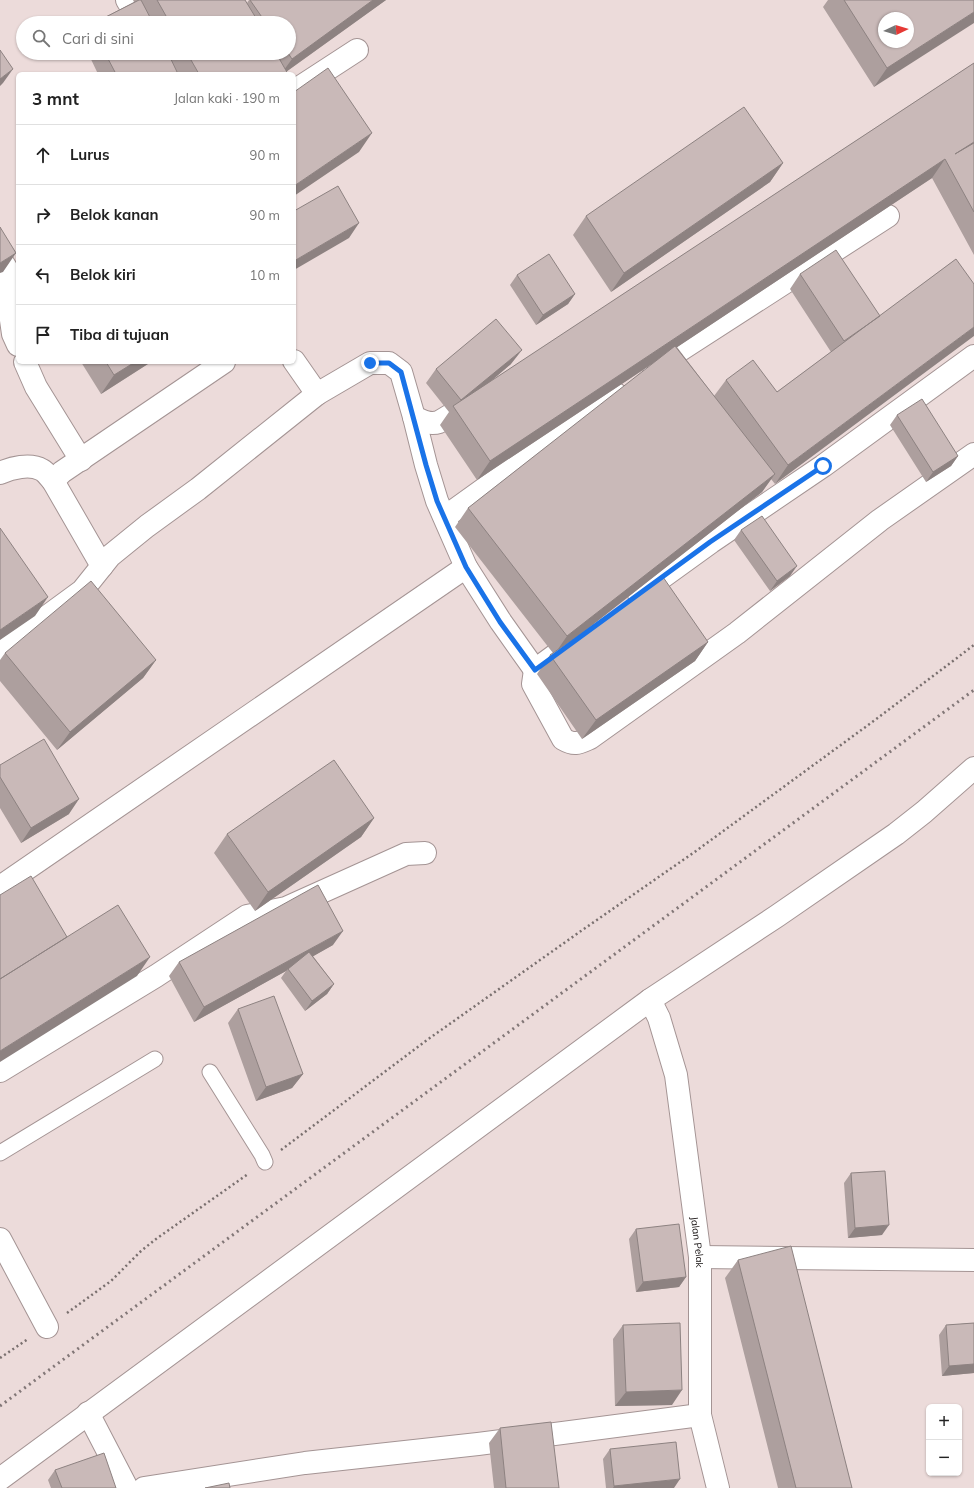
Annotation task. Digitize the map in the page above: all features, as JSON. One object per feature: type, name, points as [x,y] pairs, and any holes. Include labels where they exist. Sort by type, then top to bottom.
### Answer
[{"type":"street","points":[[127,0],[137,16]]},
{"type":"street","points":[[296,90],[357,50]]},
{"type":"street","points":[[445,517],[668,357],[888,216]]},
{"type":"street","points":[[3,270],[13,334],[16,341]]},
{"type":"street","points":[[622,607],[710,542],[823,466],[974,356]]},
{"type":"street","points":[[0,651],[82,591],[110,556],[147,526],[198,489],[317,394],[370,363],[389,363],[401,372],[437,501],[466,567],[500,622],[535,670],[533,684],[563,739],[572,744],[580,743],[590,738],[737,633],[880,520],[974,454]]},
{"type":"street","points":[[26,364],[36,386],[81,460]]},
{"type":"street","points":[[53,481],[62,472],[221,364]]},
{"type":"street","points":[[296,364],[317,394]]},
{"type":"street","points":[[414,417],[434,424],[455,413],[488,391]]},
{"type":"street","points":[[0,473],[19,467],[30,467],[42,470],[53,481],[102,566]]},
{"type":"street","points":[[0,887],[466,567]]},
{"type":"street","points":[[535,670],[583,635]]},
{"type":"street","points":[[0,1479],[650,1000],[777,916],[896,834],[924,812],[974,768]]},
{"type":"street","points":[[0,1071],[156,976],[247,916],[286,908],[406,854],[425,853]]},
{"type":"street","name":"Jalan Pelak","points":[[650,1000],[659,1018],[676,1074],[700,1257],[700,1415],[718,1488]]},
{"type":"street","points":[[0,1239],[47,1327]]},
{"type":"street","points":[[700,1257],[974,1260]]},
{"type":"street","points":[[88,1413],[127,1488]]},
{"type":"street","points":[[144,1488],[305,1463],[478,1444],[700,1415]]},
{"type":"lane","points":[[0,1153],[154,1059]]},
{"type":"lane","points":[[210,1072],[264,1159]]},
{"type":"path","points":[[0,1358],[47,1327],[111,1281],[151,1243],[264,1159],[581,930],[696,852],[974,645]]},
{"type":"building","points":[[141,0],[149,16],[108,16]]},
{"type":"building","points":[[157,0],[245,0],[255,16],[166,16]]},
{"type":"building","points":[[250,0],[373,0],[296,56],[296,16],[261,16]]},
{"type":"building","points":[[844,0],[974,0],[974,12],[887,68]]},
{"type":"building","points":[[0,50],[13,69],[0,79]]},
{"type":"building","points":[[109,60],[171,60],[177,72],[115,72]]},
{"type":"building","points":[[191,60],[280,60],[287,72],[198,72]]},
{"type":"building","points":[[974,63],[974,142],[955,154],[974,143],[974,212],[945,159],[490,461],[453,406]]},
{"type":"building","points":[[328,68],[372,133],[296,185],[296,91]]},
{"type":"building","points":[[744,107],[783,163],[624,273],[586,216]]},
{"type":"building","points":[[338,186],[359,223],[296,260],[296,210]]},
{"type":"building","points":[[0,227],[16,253],[0,263]]},
{"type":"building","points":[[836,250],[880,316],[844,341],[800,274]]},
{"type":"building","points":[[549,254],[575,294],[543,315],[517,275]]},
{"type":"building","points":[[956,259],[974,284],[974,327],[788,465],[726,380],[753,360],[777,392]]},
{"type":"building","points":[[496,319],[522,350],[461,400],[436,369]]},
{"type":"building","points":[[675,346],[775,474],[567,636],[468,508]]},
{"type":"building","points":[[107,364],[132,364],[114,375]]},
{"type":"building","points":[[922,399],[958,456],[933,472],[897,415]]},
{"type":"building","points":[[762,516],[797,566],[777,581],[741,530]]},
{"type":"building","points":[[0,528],[48,597],[0,630]]},
{"type":"building","points":[[663,577],[708,642],[596,720],[550,655]]},
{"type":"building","points":[[91,581],[156,660],[70,732],[5,653]]},
{"type":"building","points":[[44,739],[79,799],[31,828],[0,777],[0,765]]},
{"type":"building","points":[[334,760],[374,818],[268,892],[227,834]]},
{"type":"building","points":[[31,876],[67,937],[0,979],[0,895]]},
{"type":"building","points":[[318,885],[343,931],[204,1007],[179,962]]},
{"type":"building","points":[[118,905],[150,957],[0,1051],[0,979]]},
{"type":"building","points":[[309,952],[334,984],[312,1001],[288,969]]},
{"type":"building","points":[[274,996],[303,1074],[266,1087],[238,1009]]},
{"type":"building","points":[[885,1171],[889,1225],[855,1228],[851,1173]]},
{"type":"building","points":[[679,1224],[686,1277],[643,1282],[636,1229]]},
{"type":"building","points":[[791,1246],[852,1488],[796,1488],[738,1260]]},
{"type":"building","points":[[680,1323],[682,1390],[626,1392],[623,1325]]},
{"type":"building","points":[[974,1323],[974,1364],[949,1366],[946,1325]]},
{"type":"building","points":[[551,1422],[559,1488],[506,1488],[500,1428]]},
{"type":"building","points":[[676,1442],[680,1479],[614,1486],[610,1449]]},
{"type":"building","points":[[104,1453],[116,1488],[62,1488],[55,1470]]},
{"type":"building","points":[[229,1483],[230,1488],[205,1488]]},
{"type":"railway","points":[[0,1406],[974,690]]},
{"type":"route","points":[[370,363],[389,363],[401,372],[437,501],[466,567],[500,622],[535,670],[710,542],[823,466]]}]
